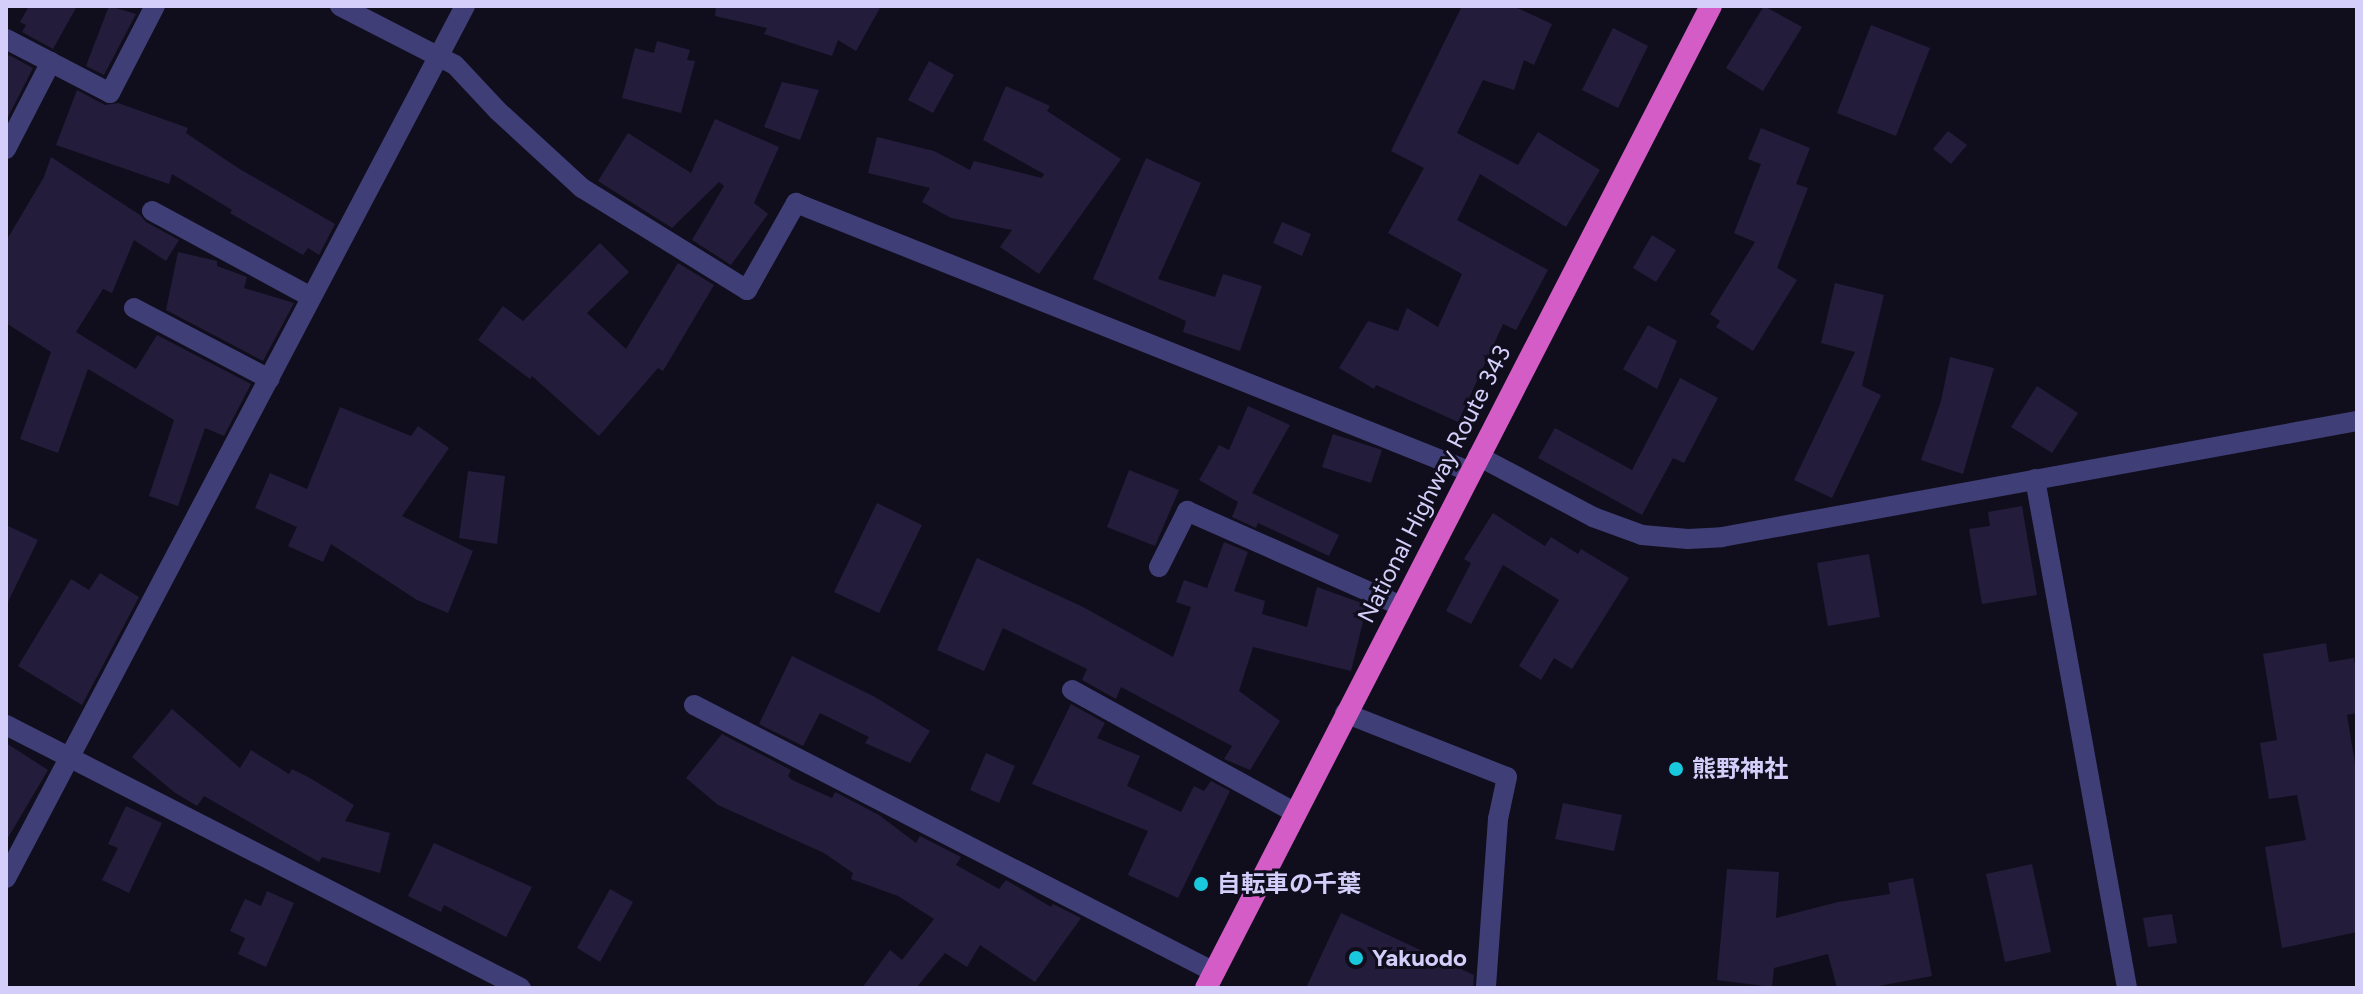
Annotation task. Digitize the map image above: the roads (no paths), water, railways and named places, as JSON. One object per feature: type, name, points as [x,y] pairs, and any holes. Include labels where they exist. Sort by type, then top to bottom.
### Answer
[{"type":"highway","name":"National Highway Route 343","points":[[1210,980],[1711,6]]},
{"type":"street","points":[[6,39],[110,93],[155,6]]},
{"type":"street","points":[[340,6],[455,65],[498,111],[582,188],[747,290],[796,203],[1474,464],[1593,517],[1642,535],[1688,539],[1722,537],[2357,421]]},
{"type":"street","points":[[6,878],[465,6]]},
{"type":"street","points":[[6,149],[51,62]]},
{"type":"street","points":[[152,211],[311,297]]},
{"type":"street","points":[[134,308],[269,379]]},
{"type":"street","points":[[2035,479],[2127,988]]},
{"type":"street","points":[[1159,567],[1187,511],[1401,606]]},
{"type":"street","points":[[1072,690],[1296,813]]},
{"type":"street","points":[[694,705],[1210,980]]},
{"type":"street","points":[[1345,713],[1507,777],[1498,819],[1486,988]]},
{"type":"street","points":[[6,725],[521,988]]},
{"type":"place","name":"熊野神社","points":[[1676,769]]},
{"type":"place","name":"自転車の千葉","points":[[1201,884]]},
{"type":"place","name":"Yakuodo","points":[[1356,958]]}]
